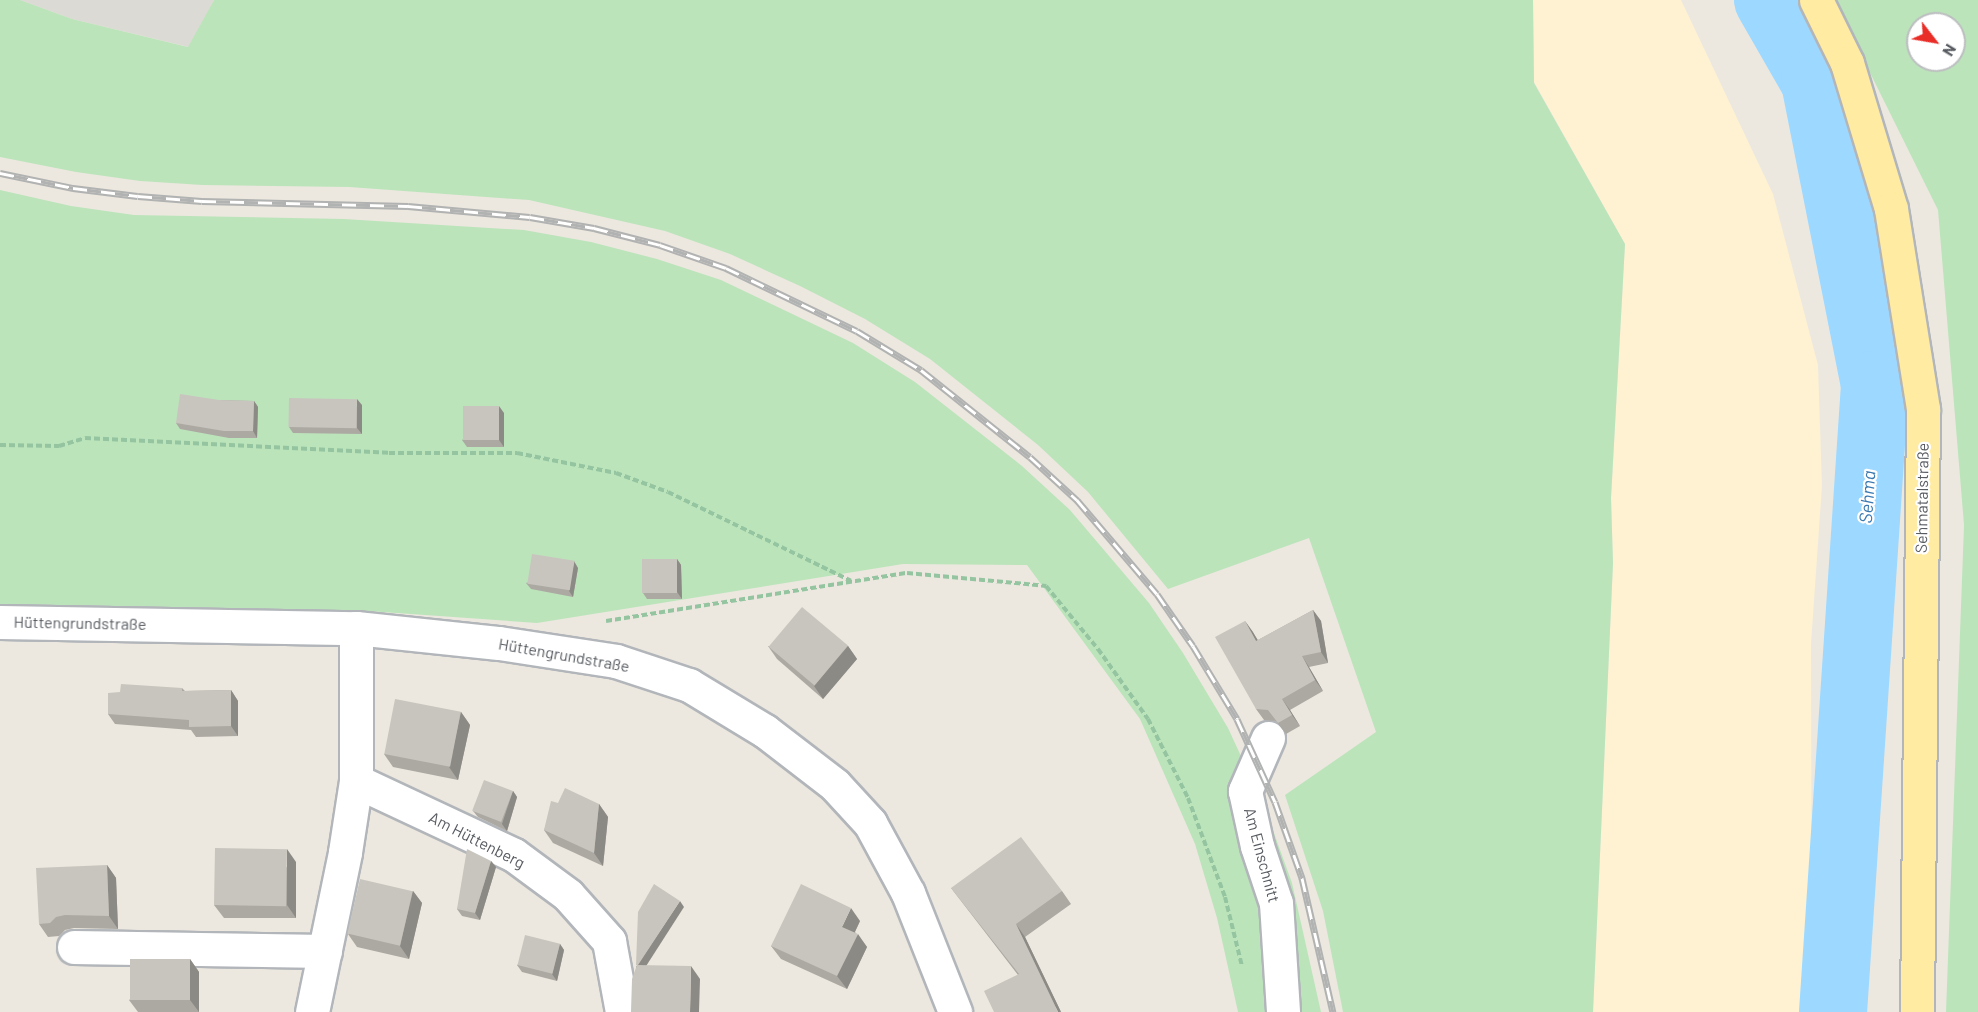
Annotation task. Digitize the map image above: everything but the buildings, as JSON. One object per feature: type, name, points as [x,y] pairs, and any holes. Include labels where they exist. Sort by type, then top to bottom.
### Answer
[{"type":"main road","name":"Sehmatalstraße","points":[[1816,0],[1847,63],[1891,209],[1923,409],[1917,1012]]},
{"type":"street","name":"Hüttengrundstraße","points":[[0,621],[356,628],[499,643],[616,661],[689,685],[765,731],[835,786],[870,823],[908,893],[955,1012]]},
{"type":"street","points":[[312,1012],[356,782],[356,628]]},
{"type":"street","name":"Am Einschnitt","points":[[1268,738],[1245,791],[1257,846],[1276,903],[1283,1012]]},
{"type":"street","name":"Am Hüttenberg","points":[[356,782],[514,855],[568,895],[609,941],[622,1012]]},
{"type":"street","points":[[74,947],[325,951]]},
{"type":"path","points":[[0,444],[59,446],[85,438],[389,453],[518,453],[616,473],[668,492],[852,581]]},
{"type":"path","points":[[603,621],[906,573],[1046,586],[1098,649],[1148,719],[1188,798],[1225,897],[1244,976]]},
{"type":"shaded area","points":[[20,0],[214,0],[189,47],[72,19]]},
{"type":"shaded area","points":[[1533,0],[1681,0],[1773,194],[1818,365],[1822,486],[1811,644],[1812,1012],[1593,1012],[1613,563],[1611,498],[1625,244],[1534,82]]},
{"type":"green space","points":[[0,0],[20,0],[72,19],[188,47],[214,0],[1533,0],[1534,83],[1625,244],[1611,498],[1613,563],[1593,1012],[1343,1012],[1323,911],[1285,795],[1376,732],[1309,538],[1168,589],[1088,492],[1038,445],[930,359],[865,319],[800,286],[730,254],[665,231],[529,200],[349,187],[202,185],[140,181],[76,172],[0,157]]},
{"type":"green space","points":[[1834,0],[1978,0],[1978,1012],[1946,1012],[1964,525],[1938,210]]},
{"type":"green space","points":[[0,190],[71,206],[134,215],[344,219],[524,230],[591,242],[657,259],[721,280],[853,343],[915,382],[1022,466],[1070,510],[1149,603],[1183,653],[1228,728],[1265,808],[1292,883],[1321,1012],[1238,1012],[1217,918],[1195,844],[1140,719],[1027,565],[903,564],[537,623],[368,611],[0,604]]},
{"type":"waterway","name":"Sehma","points":[[1768,0],[1815,82],[1875,385],[1833,1012]]},
{"type":"railway","points":[[0,173],[73,188],[138,196],[202,201],[408,206],[530,217],[594,228],[660,245],[726,268],[857,331],[921,370],[1030,457],[1077,500],[1157,594],[1193,646],[1237,719],[1275,802],[1302,878],[1333,1012]]}]
